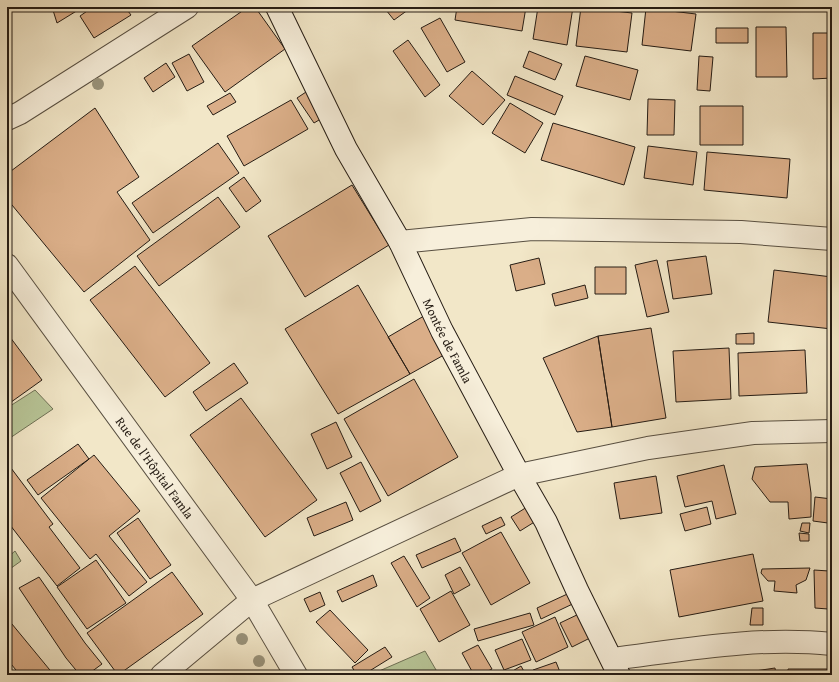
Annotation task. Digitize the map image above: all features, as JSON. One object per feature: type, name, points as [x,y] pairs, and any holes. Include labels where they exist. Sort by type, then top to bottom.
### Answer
[{"type":"street","points":[[7,119],[20,113],[187,7]]},
{"type":"street","name":"Montée de Famla","points":[[277,7],[346,149],[400,242],[442,330],[519,475],[546,522],[577,590],[615,667]]},
{"type":"street","points":[[400,242],[532,229],[741,232],[832,239]]},
{"type":"street","name":"Rue de l'Hôpital Famla","points":[[7,265],[252,600],[296,675]]},
{"type":"street","points":[[162,675],[252,600],[519,475],[655,447],[753,433],[832,431]]},
{"type":"street","points":[[615,667],[740,642],[814,642],[832,644]]},
{"type":"green space","points":[[35,390],[53,409],[7,440],[7,408]]},
{"type":"green space","points":[[15,551],[21,561],[7,571],[7,558]]},
{"type":"green space","points":[[425,651],[439,675],[370,675]]},
{"type":"building","points":[[52,7],[83,7],[57,23]]},
{"type":"building","points":[[93,7],[125,7],[131,15],[94,38],[80,16]]},
{"type":"building","points":[[248,7],[255,7],[285,49],[225,92],[192,46]]},
{"type":"building","points":[[390,7],[412,7],[394,20],[386,10]]},
{"type":"building","points":[[457,7],[526,7],[522,31],[455,20]]},
{"type":"building","points":[[538,7],[573,7],[567,45],[533,39]]},
{"type":"building","points":[[581,7],[632,13],[627,52],[576,46]]},
{"type":"building","points":[[646,8],[696,14],[691,51],[642,45]]},
{"type":"building","points":[[440,18],[465,62],[447,72],[421,28]]},
{"type":"building","points":[[756,27],[786,27],[787,77],[756,77]]},
{"type":"building","points":[[716,28],[748,28],[748,43],[716,43]]},
{"type":"building","points":[[813,33],[832,33],[832,78],[813,79]]},
{"type":"building","points":[[408,40],[440,85],[425,97],[393,51]]},
{"type":"building","points":[[529,51],[562,64],[555,80],[523,67]]},
{"type":"building","points":[[189,54],[204,82],[187,91],[172,63]]},
{"type":"building","points":[[585,56],[638,70],[630,100],[576,86]]},
{"type":"building","points":[[699,56],[713,57],[710,91],[697,90]]},
{"type":"building","points":[[166,63],[175,77],[153,92],[144,78]]},
{"type":"building","points":[[472,71],[505,100],[483,125],[449,96]]},
{"type":"building","points":[[515,76],[563,96],[555,115],[507,95]]},
{"type":"building","points":[[312,88],[329,114],[314,123],[297,98]]},
{"type":"building","points":[[230,93],[236,102],[213,115],[207,106]]},
{"type":"building","points":[[648,99],[675,100],[674,135],[647,135]]},
{"type":"building","points":[[291,100],[308,129],[244,166],[227,136]]},
{"type":"building","points":[[510,103],[543,123],[525,153],[492,133]]},
{"type":"building","points":[[700,106],[743,106],[743,145],[700,145]]},
{"type":"building","points":[[95,108],[139,177],[117,192],[150,240],[84,292],[7,199],[7,174]]},
{"type":"building","points":[[553,123],[635,147],[624,185],[541,160]]},
{"type":"building","points":[[218,143],[239,173],[153,233],[132,203]]},
{"type":"building","points":[[648,146],[697,152],[693,185],[644,178]]},
{"type":"building","points":[[707,152],[790,159],[787,198],[704,190]]},
{"type":"building","points":[[244,177],[261,201],[246,212],[229,188]]},
{"type":"building","points":[[352,185],[389,245],[305,297],[268,236]]},
{"type":"building","points":[[218,197],[240,227],[159,286],[137,256]]},
{"type":"building","points":[[706,256],[712,294],[673,299],[667,261]]},
{"type":"building","points":[[539,258],[545,284],[516,291],[510,265]]},
{"type":"building","points":[[657,260],[669,312],[647,317],[635,265]]},
{"type":"building","points":[[135,266],[210,363],[165,397],[90,300]]},
{"type":"building","points":[[595,267],[626,267],[626,294],[595,294]]},
{"type":"building","points":[[774,270],[832,277],[832,329],[768,322]]},
{"type":"building","points":[[358,285],[410,374],[338,414],[285,329]]},
{"type":"building","points":[[585,285],[588,298],[555,306],[552,294]]},
{"type":"building","points":[[429,313],[451,351],[410,374],[388,337]]},
{"type":"building","points":[[651,328],[666,418],[612,427],[598,336]]},
{"type":"building","points":[[7,333],[42,380],[7,405]]},
{"type":"building","points":[[754,333],[754,344],[736,344],[736,334]]},
{"type":"building","points":[[598,336],[612,427],[577,432],[543,358]]},
{"type":"building","points":[[729,348],[731,399],[676,402],[673,351]]},
{"type":"building","points":[[805,350],[807,393],[739,396],[738,353]]},
{"type":"building","points":[[234,363],[248,383],[206,411],[193,392]]},
{"type":"building","points":[[414,379],[458,457],[388,496],[344,419]]},
{"type":"building","points":[[241,398],[317,500],[265,537],[190,435]]},
{"type":"building","points":[[336,422],[352,457],[327,469],[311,434]]},
{"type":"building","points":[[78,444],[89,459],[38,495],[27,480]]},
{"type":"building","points":[[94,455],[140,511],[109,536],[147,582],[129,596],[96,554],[90,559],[41,498]]},
{"type":"building","points":[[361,462],[381,501],[360,512],[340,473]]},
{"type":"building","points":[[807,464],[811,493],[811,517],[789,519],[788,502],[770,502],[752,479],[755,467]]},
{"type":"building","points":[[724,465],[736,514],[716,519],[712,501],[685,507],[677,476]]},
{"type":"building","points":[[11,468],[53,524],[49,527],[80,568],[57,586],[7,521],[7,471]]},
{"type":"building","points":[[656,476],[662,513],[620,519],[614,483]]},
{"type":"building","points":[[815,497],[832,499],[832,516],[829,516],[828,523],[813,521]]},
{"type":"building","points":[[346,502],[353,520],[314,536],[307,518]]},
{"type":"building","points":[[527,507],[536,521],[520,531],[511,517]]},
{"type":"building","points":[[707,507],[711,524],[685,531],[680,514]]},
{"type":"building","points":[[501,517],[505,525],[486,534],[482,526]]},
{"type":"building","points":[[138,518],[171,565],[150,579],[117,533]]},
{"type":"building","points":[[802,523],[810,523],[809,533],[800,531]]},
{"type":"building","points":[[501,532],[530,583],[491,605],[462,553]]},
{"type":"building","points":[[799,533],[809,534],[809,541],[800,541]]},
{"type":"building","points":[[455,538],[461,551],[422,568],[416,555]]},
{"type":"building","points":[[753,554],[763,601],[679,617],[670,570]]},
{"type":"building","points":[[404,556],[430,598],[417,607],[391,563]]},
{"type":"building","points":[[832,557],[832,610],[830,610]]},
{"type":"building","points":[[96,560],[126,603],[87,629],[57,587]]},
{"type":"building","points":[[460,567],[470,585],[454,594],[445,575]]},
{"type":"building","points":[[810,568],[806,580],[796,585],[797,593],[774,591],[775,581],[768,581],[761,573],[762,569]]},
{"type":"building","points":[[814,570],[829,571],[828,609],[815,608]]},
{"type":"building","points":[[172,572],[203,614],[118,675],[87,633]]},
{"type":"building","points":[[373,575],[377,586],[342,602],[337,591]]},
{"type":"building","points":[[39,577],[85,643],[102,664],[87,675],[80,675],[66,658],[19,588]]},
{"type":"building","points":[[576,590],[581,600],[541,619],[537,608]]},
{"type":"building","points":[[451,591],[470,625],[439,642],[420,609]]},
{"type":"building","points":[[320,592],[325,605],[310,612],[304,599]]},
{"type":"building","points":[[752,608],[763,608],[763,625],[750,625]]},
{"type":"building","points":[[330,610],[368,650],[355,663],[316,622]]},
{"type":"building","points":[[530,613],[534,625],[478,641],[474,629]]},
{"type":"building","points":[[581,613],[592,637],[572,647],[560,623]]},
{"type":"building","points":[[555,617],[568,647],[536,662],[522,632]]},
{"type":"building","points":[[7,618],[54,675],[20,675],[7,659]]},
{"type":"building","points":[[522,639],[531,660],[504,670],[495,650]]},
{"type":"building","points":[[478,645],[492,669],[480,675],[474,675],[462,653]]},
{"type":"building","points":[[385,647],[392,657],[363,675],[357,675],[352,667]]},
{"type":"building","points":[[556,662],[560,672],[551,675],[535,675],[533,670]]},
{"type":"building","points":[[521,666],[526,675],[506,675]]},
{"type":"building","points":[[775,668],[776,675],[735,674]]},
{"type":"building","points":[[788,669],[827,669],[827,675],[788,675]]}]
